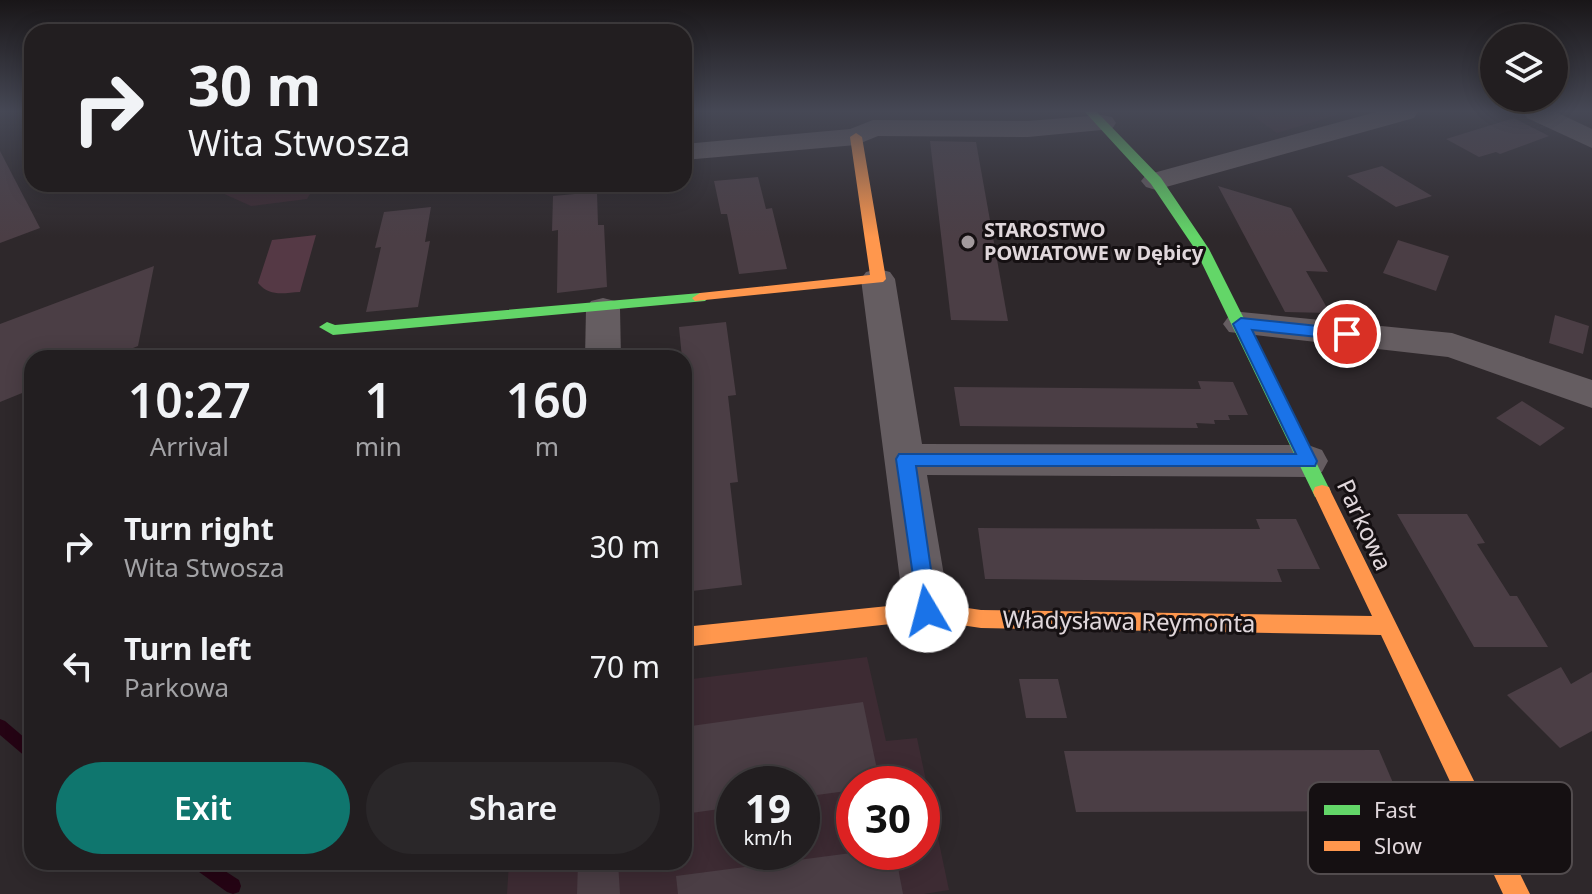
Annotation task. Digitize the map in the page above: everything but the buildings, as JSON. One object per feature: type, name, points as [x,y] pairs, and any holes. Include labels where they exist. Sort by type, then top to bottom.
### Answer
[{"type":"street","points":[[859,154],[927,611]]},
{"type":"street","name":"Parkowa","points":[[1130,154],[1156,181],[1202,249],[1462,782]]},
{"type":"street","points":[[1156,181],[1254,154]]},
{"type":"street","points":[[327,327],[333,330],[603,309],[878,279]]},
{"type":"street","points":[[603,309],[603,350]]},
{"type":"street","points":[[1241,324],[1452,345],[1592,394]]},
{"type":"street","points":[[905,459],[1308,461]]},
{"type":"street","name":"Władysława Reymonta","points":[[692,636],[927,611],[981,619],[1385,626]]},
{"type":"street","name":"Parkowa","points":[[1507,874],[1517,894]]},
{"type":"shaded area","points":[[220,192],[311,192],[307,199],[251,206]]},
{"type":"shaded area","points":[[316,235],[300,292],[272,292],[258,283],[272,240]]},
{"type":"shaded area","points":[[867,657],[886,741],[917,738],[923,766],[836,766],[836,870],[940,870],[940,847],[949,890],[924,894],[507,894],[508,870],[692,870],[692,679]]},
{"type":"waterway","points":[[0,726],[24,746]]},
{"type":"waterway","points":[[209,870],[233,886]]},
{"type":"traffic: fast","points":[[1130,154],[1156,181],[1202,249],[1322,492]]},
{"type":"traffic: fast","points":[[327,327],[333,330],[700,298]]},
{"type":"traffic: slow","points":[[700,298],[878,279],[859,154]]},
{"type":"traffic: slow","points":[[1322,492],[1463,782]]},
{"type":"traffic: slow","points":[[692,636],[927,611],[981,619],[1385,626]]},
{"type":"traffic: slow","points":[[1507,874],[1517,894]]},
{"type":"place","name":"STAROSTWO POWIATOWE w Dębicy","points":[[968,242]]},
{"type":"route","points":[[927,611],[905,459],[1308,461],[1241,324],[1347,334]]}]
